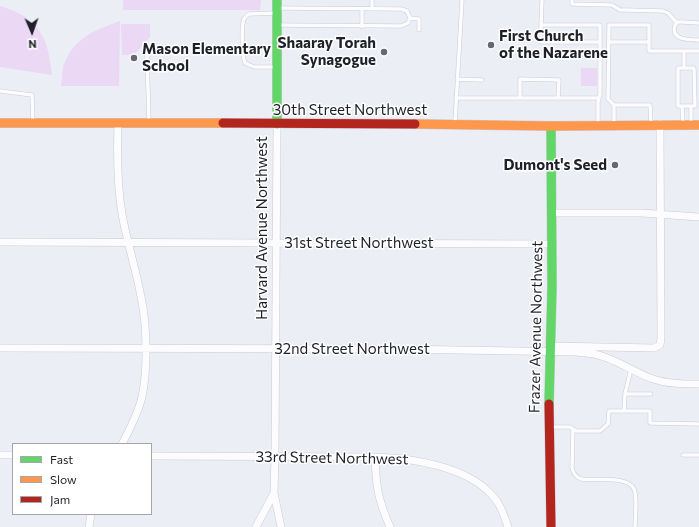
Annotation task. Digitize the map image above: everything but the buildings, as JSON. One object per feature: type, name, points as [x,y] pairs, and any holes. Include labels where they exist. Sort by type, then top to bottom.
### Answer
[{"type":"main road","name":"Harvard Avenue Northwest","points":[[277,7],[277,124]]},
{"type":"main road","name":"30th Street Northwest","points":[[0,123],[455,124],[551,126],[691,124]]},
{"type":"main road","name":"Frazer Avenue Northwest","points":[[551,126],[552,287],[549,427],[551,527]]},
{"type":"street","points":[[118,124],[117,161],[119,196],[142,304],[146,348],[142,398],[122,443]]},
{"type":"street","name":"Harvard Avenue Northwest","points":[[274,493],[277,124]]},
{"type":"street","points":[[550,349],[654,348],[660,345],[660,214],[656,124]]},
{"type":"street","points":[[551,213],[660,214],[699,217]]},
{"type":"street","name":"31st Street Northwest","points":[[0,242],[551,244]]},
{"type":"street","name":"32nd Street Northwest","points":[[0,348],[550,349],[595,354],[665,382],[699,384]]},
{"type":"street","points":[[0,455],[12,455]]},
{"type":"street","name":"33rd Street Northwest","points":[[152,456],[375,457],[400,458],[423,462],[453,471],[479,483],[492,494],[502,509],[508,527]]},
{"type":"street","points":[[375,457],[377,490],[390,527]]},
{"type":"street","points":[[256,527],[274,493]]},
{"type":"street","points":[[274,493],[281,527]]},
{"type":"street","points":[[89,527],[91,515]]},
{"type":"lane","points":[[372,0],[372,9]]},
{"type":"lane","points":[[455,124],[462,0]]},
{"type":"lane","points":[[542,0],[541,42],[600,42]]},
{"type":"lane","points":[[572,0],[572,4],[612,5],[622,10],[665,11],[677,24]]},
{"type":"lane","points":[[610,0],[612,5]]},
{"type":"lane","points":[[277,67],[254,68],[245,63],[243,57],[243,24],[244,19],[249,14],[277,7],[372,9],[403,10],[408,13],[410,18]]},
{"type":"lane","points":[[362,9],[362,26]]},
{"type":"lane","points":[[277,25],[403,26],[408,23],[410,18]]},
{"type":"lane","points":[[410,18],[419,19],[419,30]]},
{"type":"lane","points":[[699,23],[683,22],[674,27],[674,31],[679,37],[699,40]]},
{"type":"lane","points":[[541,25],[600,25],[600,94],[598,126]]},
{"type":"lane","points":[[656,124],[650,105],[614,105],[608,99],[609,25],[649,25],[649,51],[699,51]]},
{"type":"lane","points":[[609,42],[649,42]]},
{"type":"lane","points":[[684,51],[684,68]]},
{"type":"lane","points":[[147,55],[149,124]]},
{"type":"lane","points":[[678,68],[684,68],[694,68],[695,106],[678,106],[678,68]]},
{"type":"lane","points":[[457,79],[482,80]]},
{"type":"lane","points":[[520,98],[520,79],[559,80],[558,98]]},
{"type":"lane","points":[[0,91],[32,95],[33,123]]},
{"type":"lane","points":[[456,98],[599,98]]},
{"type":"lane","points":[[614,105],[614,125]]},
{"type":"lane","points":[[682,106],[691,124]]},
{"type":"lane","points":[[691,106],[691,124]]},
{"type":"lane","points":[[624,411],[625,394],[631,369]]},
{"type":"lane","points":[[625,394],[651,394]]},
{"type":"lane","points":[[549,427],[570,427],[576,431],[600,431],[608,424],[609,411],[650,411],[650,423],[699,424]]},
{"type":"lane","points":[[572,429],[572,468],[576,477],[581,479],[618,480],[626,482],[632,486],[635,493],[635,527]]},
{"type":"lane","points":[[683,455],[699,454]]},
{"type":"shaded area","points":[[123,0],[261,0],[260,10],[123,10]]},
{"type":"shaded area","points":[[0,6],[24,16],[39,30],[48,49],[52,75],[0,67]]},
{"type":"shaded area","points":[[120,21],[119,86],[61,86],[63,67],[67,57],[78,42],[101,28]]},
{"type":"shaded area","points":[[121,24],[150,24],[150,37],[135,54],[122,55]]},
{"type":"shaded area","points":[[581,68],[597,68],[597,86],[581,86]]},
{"type":"traffic: fast","points":[[277,0],[277,124]]},
{"type":"traffic: fast","points":[[549,404],[552,287],[551,126]]},
{"type":"traffic: slow","points":[[0,123],[223,123]]},
{"type":"traffic: slow","points":[[415,124],[551,126],[699,125]]},
{"type":"traffic: jam","points":[[223,123],[415,124]]},
{"type":"traffic: jam","points":[[549,404],[551,527]]},
{"type":"place","name":"First Church of the Nazarene","points":[[491,45]]},
{"type":"place","name":"Shaaray Torah Synagogue","points":[[384,52]]},
{"type":"place","name":"Mason Elementary School","points":[[134,58]]},
{"type":"place","name":"Dumont's Seed","points":[[615,165]]}]
